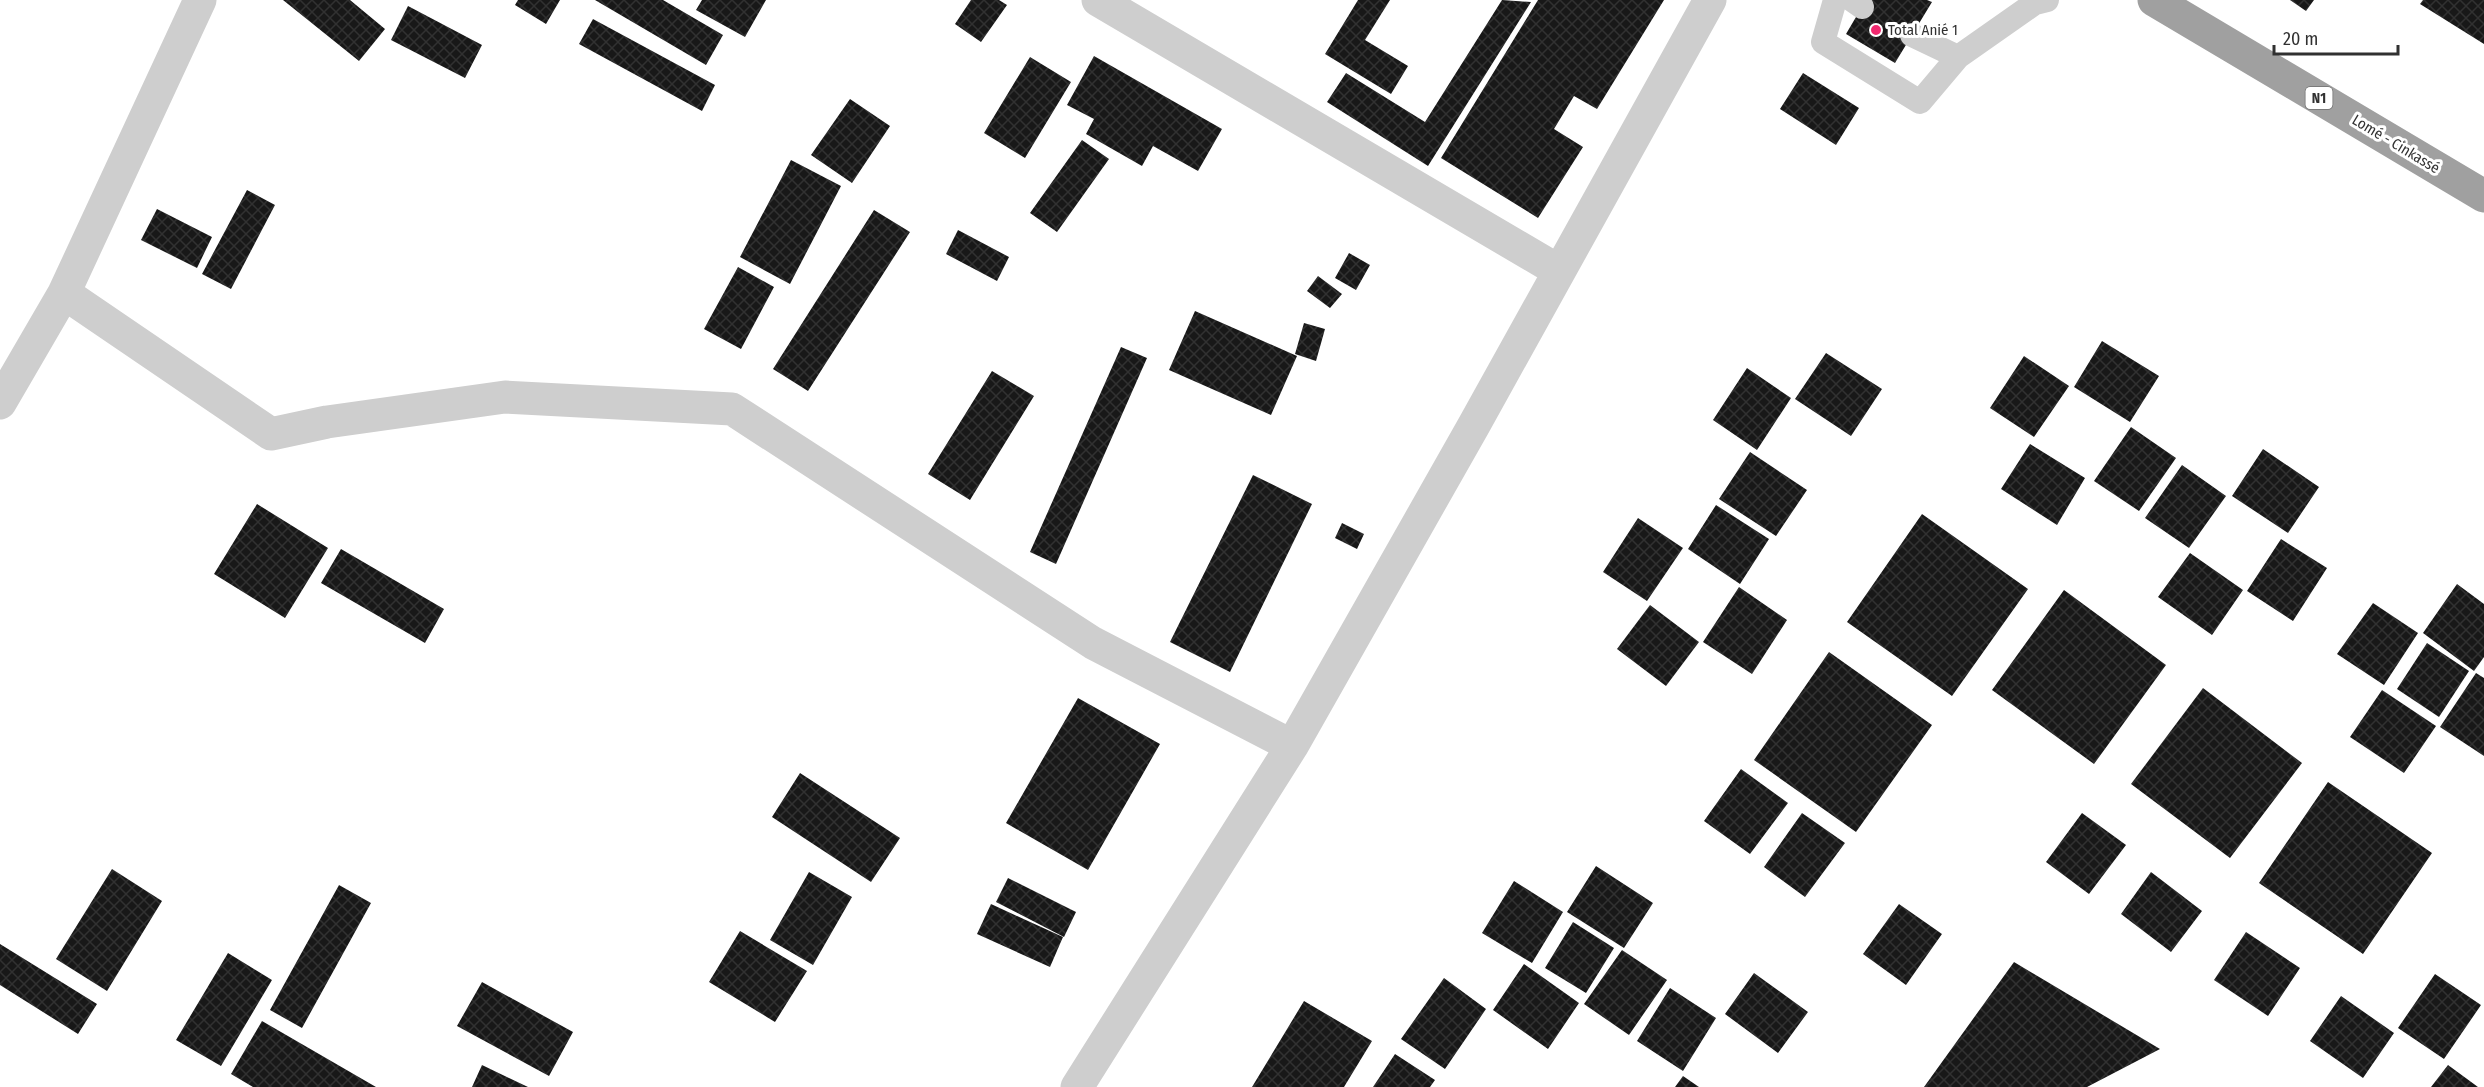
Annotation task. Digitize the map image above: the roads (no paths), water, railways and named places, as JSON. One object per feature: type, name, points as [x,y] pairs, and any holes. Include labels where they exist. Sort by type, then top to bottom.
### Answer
[{"type":"highway","name":"Lomé - Cinkassé","points":[[2154,0],[2484,196]]},
{"type":"street","points":[[0,403],[64,293],[200,0]]},
{"type":"street","points":[[1098,0],[1559,271]]},
{"type":"street","points":[[1077,1087],[1292,746],[1710,0]]},
{"type":"street","points":[[64,293],[272,434],[327,422],[505,397],[732,409],[1093,643],[1292,746]]},
{"type":"lane","points":[[1835,0],[1823,42],[1920,102],[1958,57],[2035,3],[2047,0]]},
{"type":"lane","points":[[1912,35],[1958,57]]},
{"type":"place","name":"Total Anié 1","points":[[1876,30]]}]
